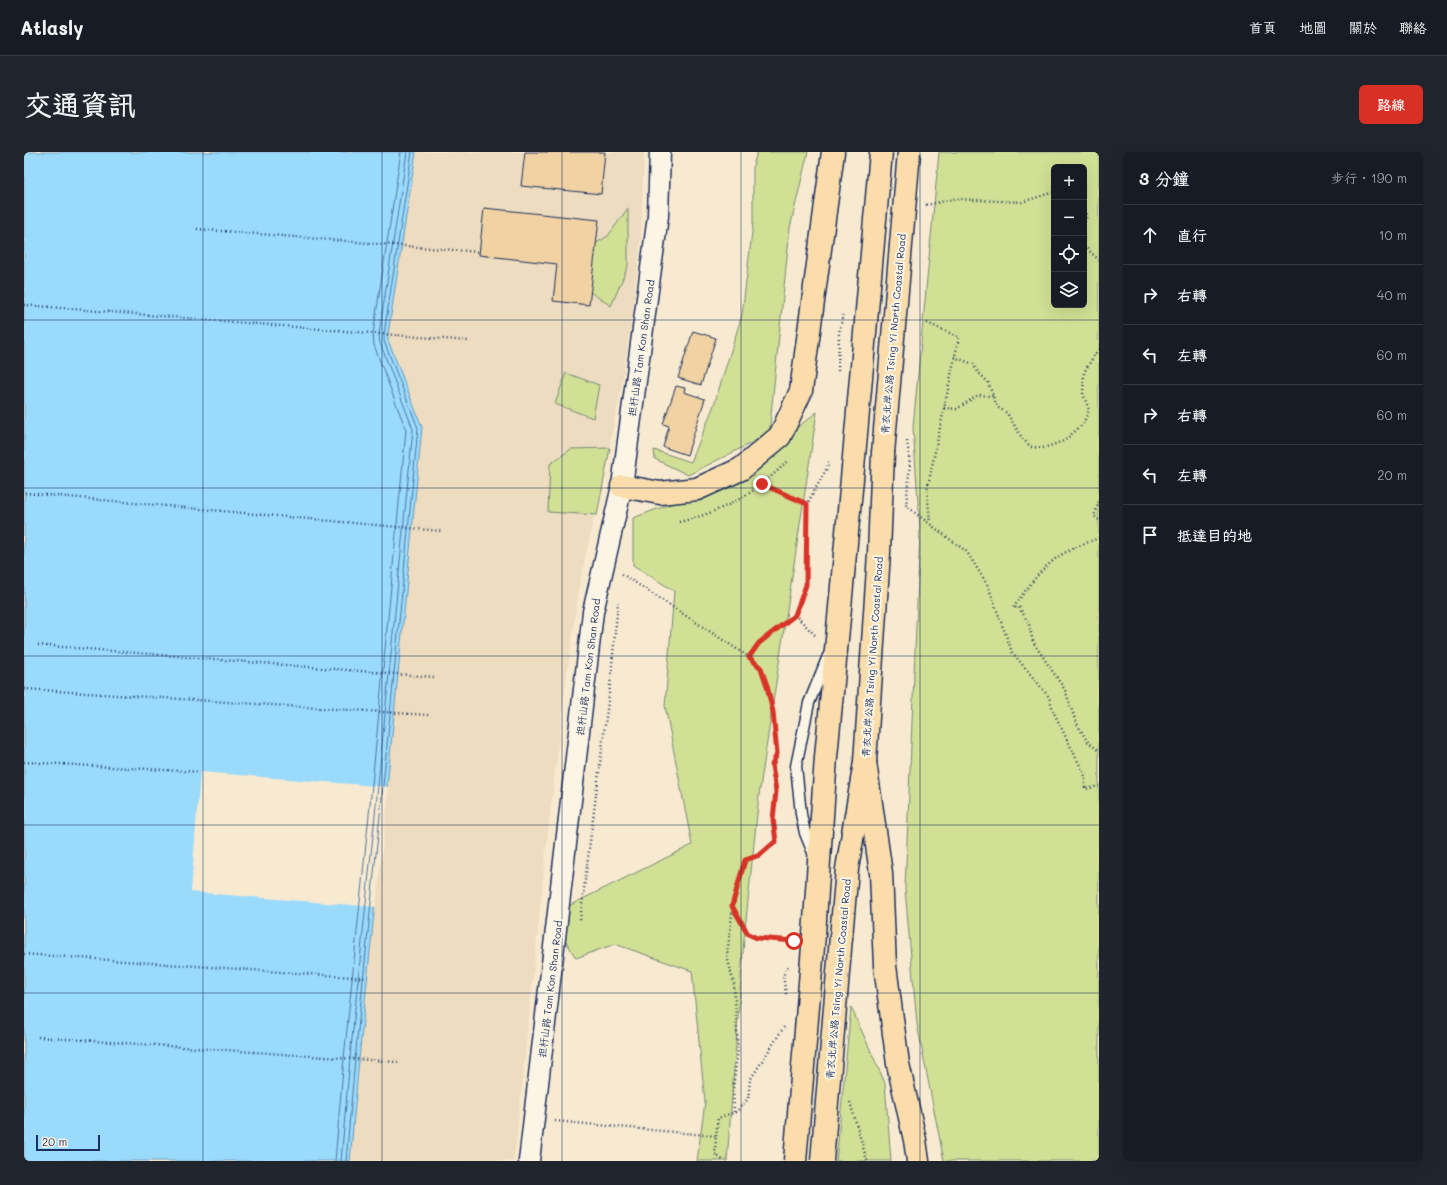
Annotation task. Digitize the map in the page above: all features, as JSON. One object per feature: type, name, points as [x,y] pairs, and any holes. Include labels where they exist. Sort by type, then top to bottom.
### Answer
[{"type":"main road","points":[[622,486],[660,493],[697,489],[741,469],[780,436],[801,391],[833,152]]},
{"type":"main road","points":[[795,1161],[804,937],[818,864],[834,641],[853,468],[881,152]]},
{"type":"main road","name":"青衣北岸公路 Tsing Yi North Coastal Road","points":[[822,1161],[847,869],[865,762],[879,553],[883,453],[909,152]]},
{"type":"main road","points":[[865,762],[881,873],[885,966],[898,1064],[915,1140],[918,1161]]},
{"type":"street","name":"担杆山路 Tam Kon Shan Road","points":[[529,1161],[593,612],[622,486],[658,216],[660,152]]},
{"type":"lane","points":[[818,864],[805,833],[802,820],[796,766],[809,703],[834,641]]},
{"type":"path","points":[[926,206],[954,198],[1022,202],[1051,193]]},
{"type":"path","points":[[197,230],[479,252]]},
{"type":"path","points":[[1087,249],[1099,260]]},
{"type":"path","points":[[24,305],[469,341]]},
{"type":"path","points":[[927,323],[959,337],[927,490],[930,523]]},
{"type":"path","points":[[838,375],[839,333]]},
{"type":"path","points":[[954,357],[973,364],[978,372],[988,382],[997,407],[1007,413],[1022,438],[1031,447],[1044,448],[1064,441],[1083,424],[1089,410],[1083,394],[1084,372],[1099,348]]},
{"type":"path","points":[[944,408],[957,409],[978,395],[993,396]]},
{"type":"path","points":[[906,438],[910,464],[906,506],[967,552],[988,586],[1012,652],[1049,697],[1054,713],[1085,776],[1085,789],[1099,786]]},
{"type":"path","points":[[749,657],[759,643],[795,615],[806,585],[807,504],[828,468],[832,455]]},
{"type":"path","points":[[762,484],[807,504]]},
{"type":"path","points":[[25,493],[441,532]]},
{"type":"path","points":[[1099,502],[1094,516],[1099,520]]},
{"type":"path","points":[[679,522],[702,516]]},
{"type":"path","points":[[1099,538],[1054,559],[1032,581],[1013,608],[1019,607],[1029,624],[1033,642],[1065,690],[1076,722],[1087,741],[1099,752]]},
{"type":"path","points":[[621,581],[622,567]]},
{"type":"path","points":[[621,574],[749,657],[761,668],[773,712],[777,754],[772,765],[776,791],[773,819],[776,841],[760,855],[745,860],[732,906],[727,956],[734,984],[738,1049],[733,1089],[734,1112]]},
{"type":"path","points":[[580,923],[610,686],[619,596]]},
{"type":"path","points":[[795,615],[834,641]]},
{"type":"path","points":[[38,645],[434,677]]},
{"type":"path","points":[[24,689],[429,715]]},
{"type":"path","points":[[777,754],[796,766]]},
{"type":"path","points":[[24,762],[200,772]]},
{"type":"path","points":[[732,906],[748,934],[757,938],[794,941],[804,937]]},
{"type":"path","points":[[24,954],[367,978]]},
{"type":"path","points":[[786,997],[783,976],[789,964],[790,956]]},
{"type":"path","points":[[724,1161],[715,1154],[718,1118],[734,1112],[748,1099],[750,1080],[786,1024]]},
{"type":"path","points":[[38,1037],[398,1062]]},
{"type":"path","points":[[554,1120],[716,1136]]},
{"type":"shaded area","points":[[333,152],[644,152],[641,238],[634,301],[620,396],[580,582],[566,682],[549,823],[514,1161],[140,1161]]},
{"type":"green space","points":[[757,152],[808,152],[790,228],[769,434],[688,475],[655,459],[654,450],[691,462],[714,405],[742,315],[753,224],[753,166]]},
{"type":"green space","points":[[939,152],[1099,152],[1099,1161],[944,1161],[917,1024],[905,889],[920,531],[913,427]]},
{"type":"green space","points":[[628,208],[628,266],[611,306],[584,288],[588,248],[608,236]]},
{"type":"green space","points":[[566,373],[599,385],[593,418],[555,404]]},
{"type":"green space","points":[[817,412],[759,795],[744,939],[727,1161],[697,1161],[705,1102],[692,971],[615,944],[576,958],[550,915],[692,845],[665,706],[674,591],[633,565],[633,518],[724,484]]},
{"type":"green space","points":[[610,448],[597,515],[548,512],[550,464],[571,449]]},
{"type":"green space","points":[[851,1007],[885,1083],[891,1161],[836,1161]]},
{"type":"water","points":[[24,152],[416,152],[388,340],[422,427],[350,1161],[24,1161]]},
{"type":"pier","points":[[200,772],[389,787],[376,907],[191,892]]},
{"type":"building","points":[[525,152],[605,152],[601,194],[521,186]]},
{"type":"building","points":[[484,208],[599,220],[589,305],[553,301],[557,264],[479,255]]},
{"type":"building","points":[[693,331],[716,338],[701,385],[678,378]]},
{"type":"building","points":[[676,386],[685,388],[684,392],[705,399],[687,455],[663,447],[669,426],[663,424]]},
{"type":"route","points":[[762,484],[807,504],[806,585],[795,615],[759,643],[749,657],[761,668],[773,712],[777,754],[772,765],[776,791],[773,819],[776,841],[760,855],[745,860],[732,906],[748,934],[757,938],[794,941]]}]
